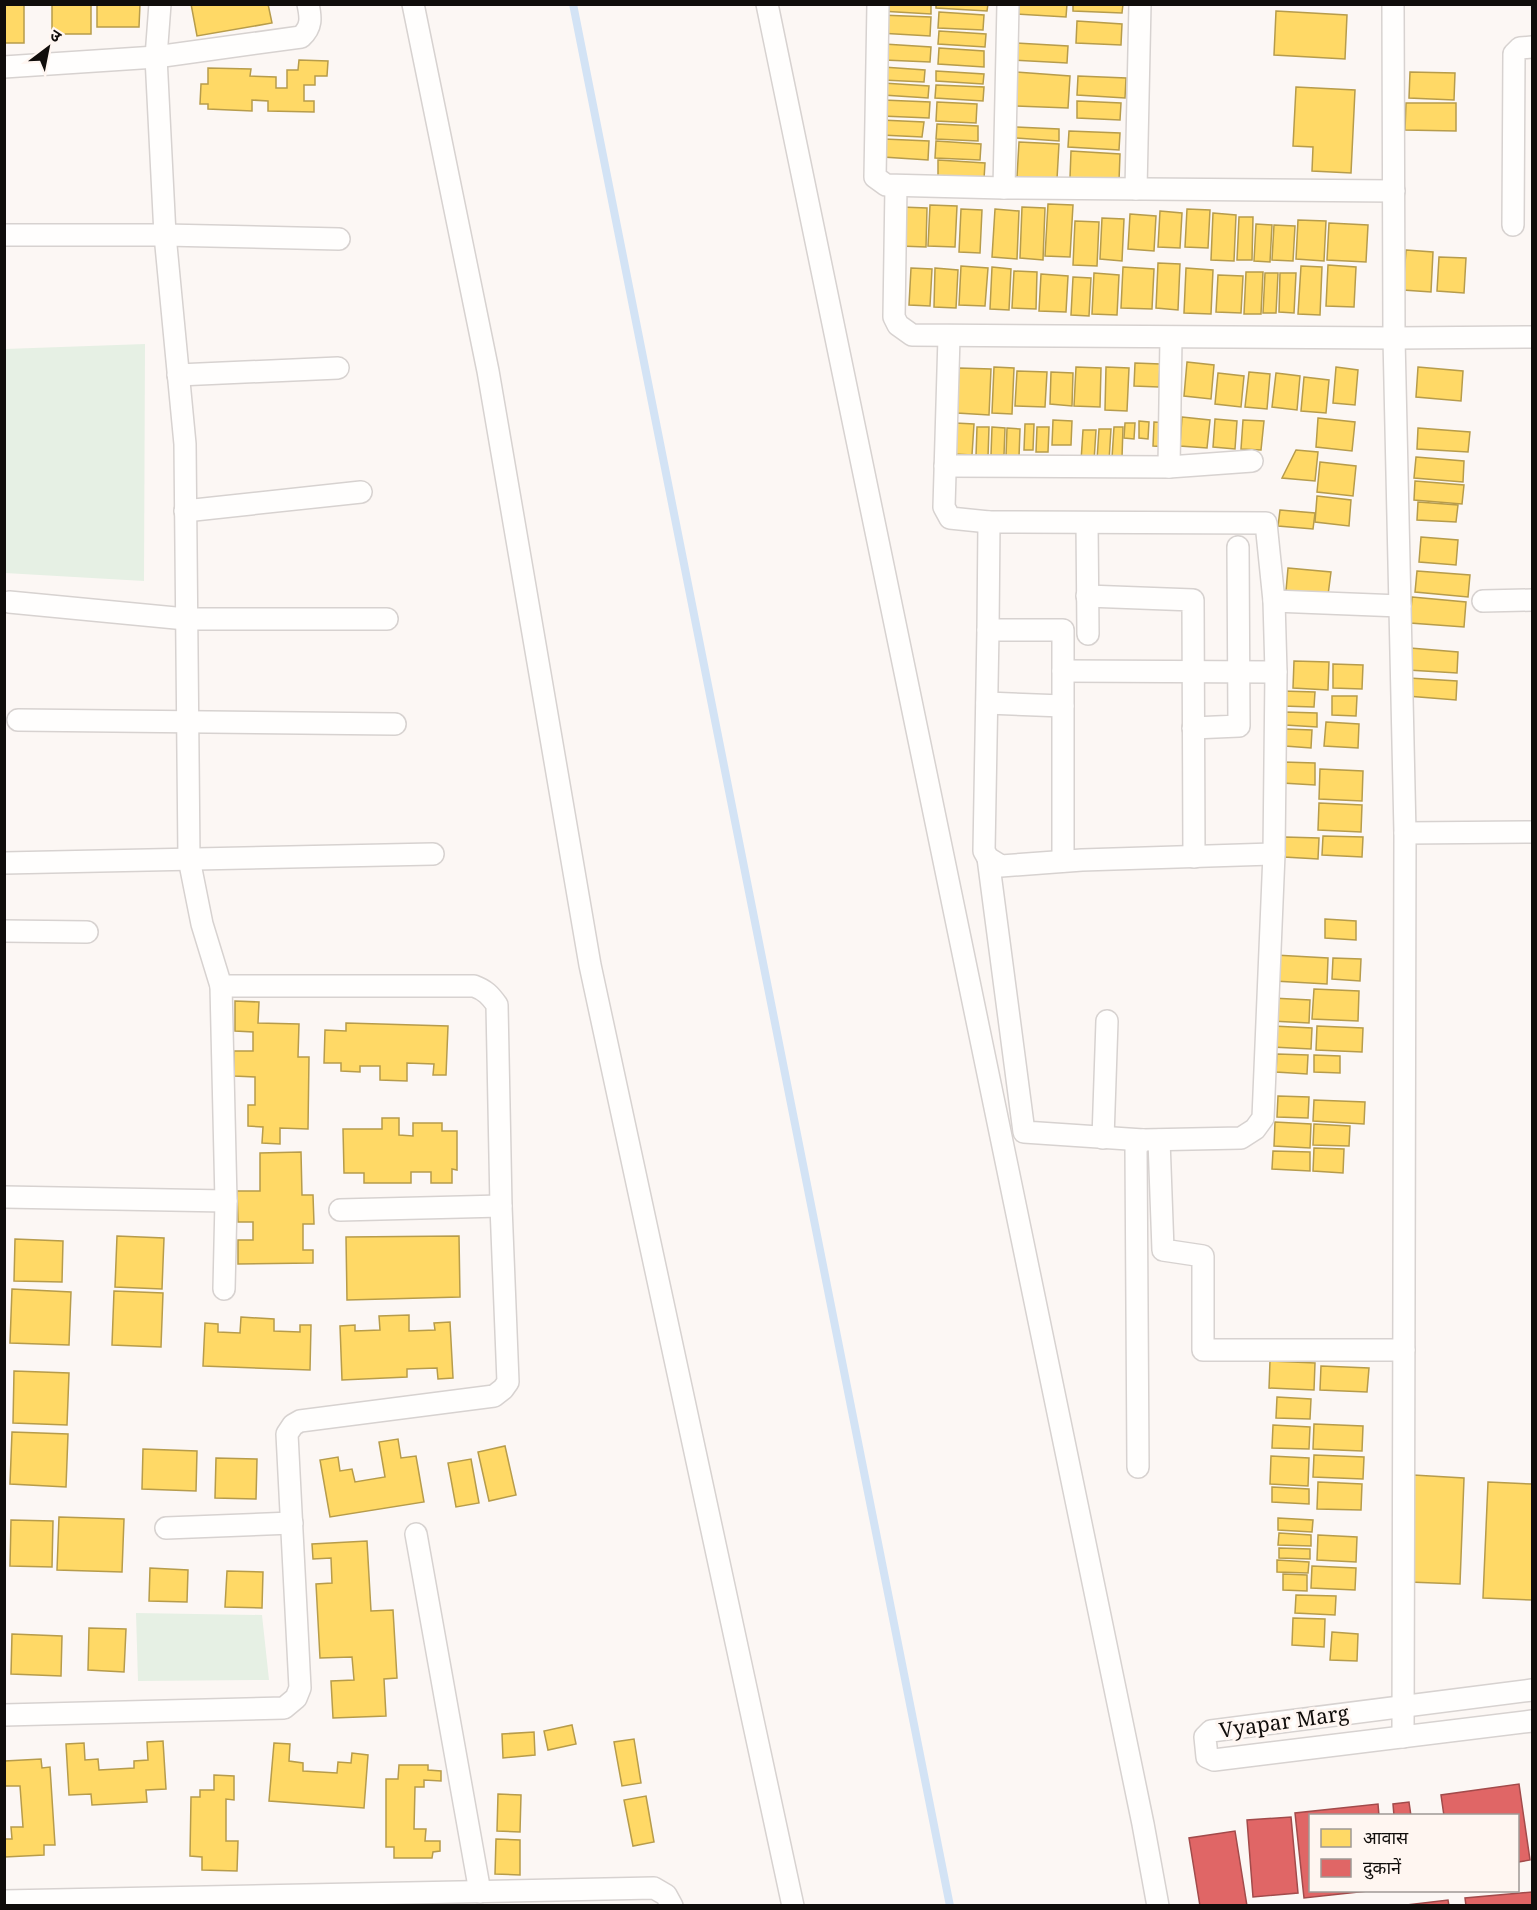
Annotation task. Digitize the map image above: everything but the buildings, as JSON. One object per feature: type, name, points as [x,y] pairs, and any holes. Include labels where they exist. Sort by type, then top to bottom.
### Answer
[{"type":"street","points":[[160,4],[156,57],[165,235],[185,444],[189,859],[202,924],[221,986],[226,1201],[224,1289]]},
{"type":"street","points":[[4,67],[156,57],[301,37],[309,27],[311,18],[308,4]]},
{"type":"street","points":[[413,4],[488,371],[590,965],[793,1905]]},
{"type":"street","points":[[767,4],[1158,1905]]},
{"type":"street","points":[[878,4],[875,177],[882,184],[1004,188],[1394,191]]},
{"type":"street","points":[[1004,188],[1008,4]]},
{"type":"street","points":[[1136,189],[1140,4]]},
{"type":"street","points":[[1393,4],[1394,338],[1405,833],[1403,1737]]},
{"type":"street","points":[[1513,225],[1514,54],[1520,48],[1533,47]]},
{"type":"street","points":[[896,186],[894,317],[898,325],[912,335],[1171,338],[1533,337]]},
{"type":"street","points":[[4,235],[165,235],[339,239]]},
{"type":"street","points":[[949,337],[944,507],[946,514],[955,520],[1266,523],[1274,600],[1276,672],[1274,854],[1263,1118],[1255,1129],[1241,1138],[1151,1140],[1024,1132],[988,858],[984,851],[989,522]]},
{"type":"street","points":[[1169,467],[1171,338]]},
{"type":"street","points":[[178,375],[338,368]]},
{"type":"street","points":[[945,466],[1169,467],[1252,461]]},
{"type":"street","points":[[185,511],[362,492]]},
{"type":"street","points":[[1087,523],[1088,634]]},
{"type":"street","points":[[1193,728],[1239,726],[1238,548]]},
{"type":"street","points":[[1087,596],[1193,600],[1194,857]]},
{"type":"street","points":[[1274,600],[1400,606]]},
{"type":"street","points":[[1483,601],[1533,600]]},
{"type":"street","points":[[9,602],[186,619],[387,620]]},
{"type":"street","points":[[988,630],[1064,630],[1064,861]]},
{"type":"street","points":[[1063,671],[1276,672]]},
{"type":"street","points":[[987,704],[1063,705]]},
{"type":"street","points":[[18,720],[394,724]]},
{"type":"street","points":[[1405,833],[1533,832]]},
{"type":"street","points":[[4,863],[433,854]]},
{"type":"street","points":[[988,858],[1001,866],[1064,861],[1274,854]]},
{"type":"street","points":[[4,931],[87,932]]},
{"type":"street","points":[[4,1715],[284,1708],[291,1704],[300,1688],[287,1434],[293,1425],[300,1421],[494,1396],[499,1394],[508,1382],[501,1206],[497,1005],[484,990],[474,986],[221,986]]},
{"type":"street","points":[[1103,1137],[1107,1021]]},
{"type":"street","points":[[1151,1140],[1163,1250],[1203,1256],[1203,1350],[1404,1350]]},
{"type":"street","points":[[1138,1467],[1134,1152],[1136,1148],[1151,1140]]},
{"type":"street","points":[[4,1197],[226,1201]]},
{"type":"street","points":[[340,1210],[501,1206]]},
{"type":"street","points":[[166,1528],[292,1523]]},
{"type":"street","points":[[416,1534],[480,1892]]},
{"type":"street","name":"Vyapar Marg","points":[[1533,1690],[1211,1731],[1205,1737],[1207,1757],[1214,1760],[1533,1721]]},
{"type":"street","points":[[4,1901],[123,1903],[480,1892],[545,1899],[654,1888],[666,1895],[672,1905]]},
{"type":"shaded area","points":[[145,344],[144,581],[5,573],[5,349]]},
{"type":"shaded area","points":[[136,1613],[262,1615],[269,1680],[138,1681]]},
{"type":"waterway","points":[[573,4],[950,1906]]}]
